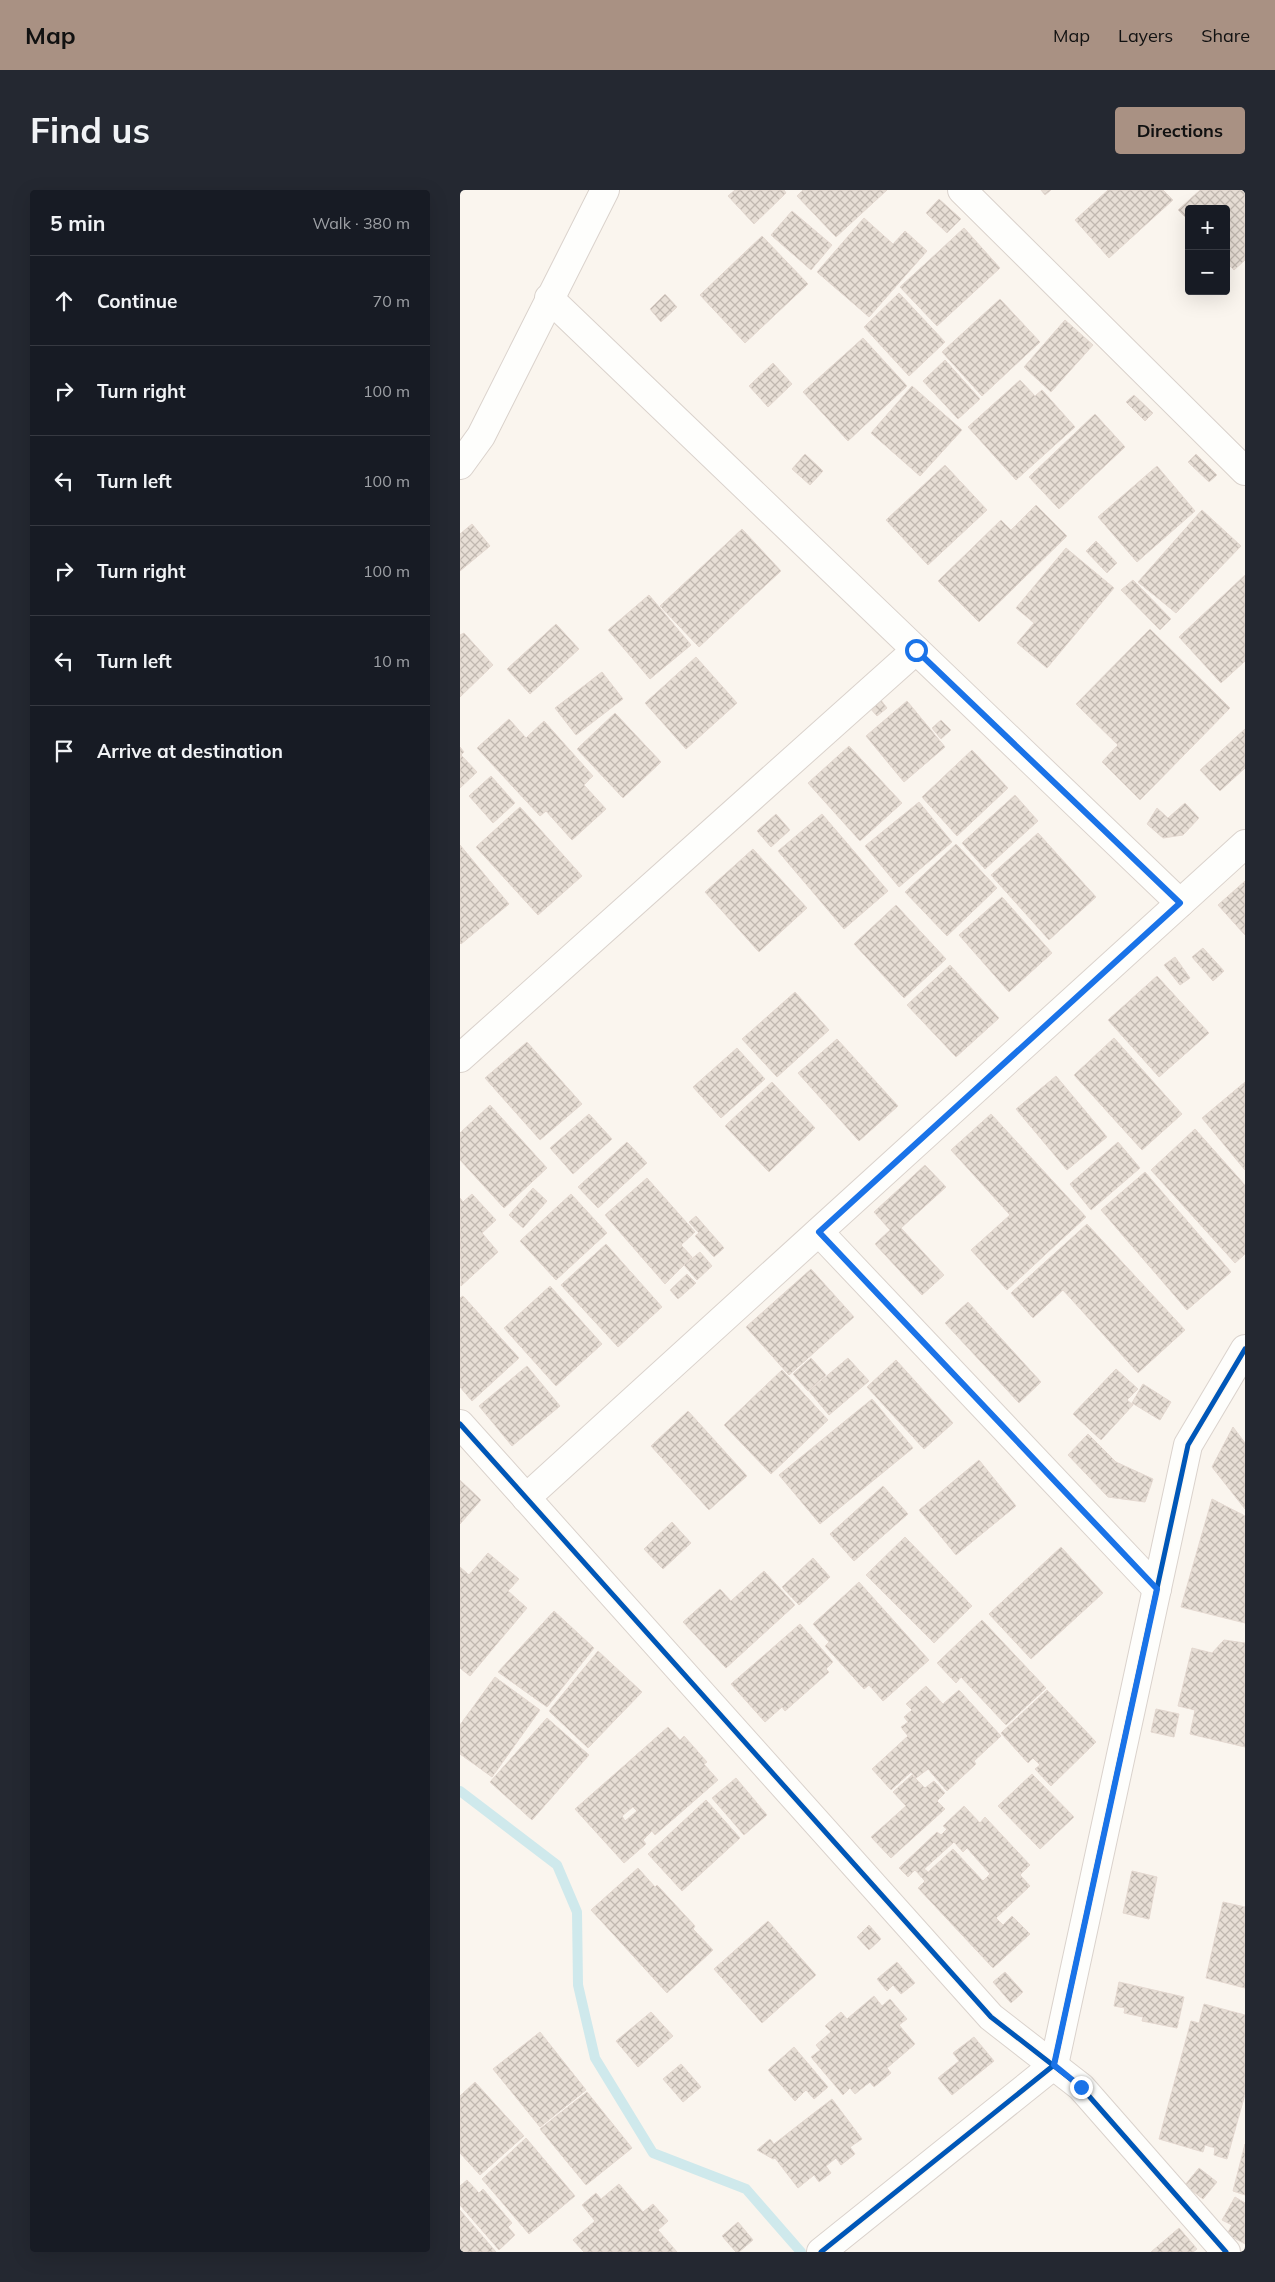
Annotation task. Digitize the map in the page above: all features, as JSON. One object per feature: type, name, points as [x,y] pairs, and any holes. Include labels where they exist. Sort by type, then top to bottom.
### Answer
[{"type":"street","points":[[460,465],[481,436],[605,190]]},
{"type":"street","points":[[962,190],[1245,471]]},
{"type":"street","points":[[549,298],[1180,903]]},
{"type":"street","points":[[460,1058],[916,650]]},
{"type":"street","points":[[526,1498],[1245,844]]},
{"type":"street","points":[[819,1232],[1157,1589]]},
{"type":"street","points":[[825,2248],[1054,2065],[1188,1445],[1245,1349]]},
{"type":"street","points":[[460,1424],[991,2017],[1081,2087],[1226,2252]]},
{"type":"building","points":[[735,190],[784,190],[786,193],[754,224],[728,196]]},
{"type":"building","points":[[803,190],[887,190],[836,237],[797,196]]},
{"type":"building","points":[[1041,190],[1051,190],[1045,195]]},
{"type":"building","points":[[1108,190],[1163,190],[1173,200],[1109,258],[1075,220]]},
{"type":"building","points":[[1200,190],[1245,190],[1245,260],[1234,270],[1230,266],[1230,205],[1185,205],[1185,217],[1178,210]]},
{"type":"building","points":[[939,199],[961,219],[947,233],[926,213]]},
{"type":"building","points":[[792,211],[832,245],[811,270],[771,235]]},
{"type":"building","points":[[864,218],[893,244],[905,231],[927,251],[869,317],[817,272]]},
{"type":"building","points":[[964,228],[1000,268],[937,326],[900,287]]},
{"type":"building","points":[[762,236],[808,284],[745,343],[700,295]]},
{"type":"building","points":[[899,293],[945,342],[909,376],[864,327]]},
{"type":"building","points":[[665,294],[677,307],[661,322],[650,309]]},
{"type":"building","points":[[1000,299],[1040,342],[982,396],[942,352]]},
{"type":"building","points":[[1065,320],[1093,345],[1051,392],[1024,367]]},
{"type":"building","points":[[863,338],[907,386],[848,441],[803,392]]},
{"type":"building","points":[[945,360],[980,399],[958,419],[923,381]]},
{"type":"building","points":[[773,363],[792,384],[768,407],[749,386]]},
{"type":"building","points":[[1020,380],[1035,396],[1042,390],[1075,427],[1016,480],[968,427]]},
{"type":"building","points":[[912,386],[962,430],[920,476],[871,433]]},
{"type":"building","points":[[1134,395],[1153,413],[1145,421],[1126,402]]},
{"type":"building","points":[[1095,414],[1125,447],[1059,509],[1029,477]]},
{"type":"building","points":[[805,454],[823,471],[810,485],[792,469]]},
{"type":"building","points":[[1196,454],[1217,475],[1209,482],[1188,462]]},
{"type":"building","points":[[945,465],[987,510],[928,565],[886,520]]},
{"type":"building","points":[[1157,466],[1195,511],[1137,562],[1098,517]]},
{"type":"building","points":[[1036,505],[1067,536],[979,622],[938,581],[1001,520],[1011,530]]},
{"type":"building","points":[[1202,510],[1241,546],[1176,613],[1138,582]]},
{"type":"building","points":[[472,524],[490,546],[460,571],[460,534]]},
{"type":"building","points":[[742,529],[781,571],[699,647],[660,606]]},
{"type":"building","points":[[1096,541],[1117,563],[1107,573],[1086,551]]},
{"type":"building","points":[[1066,548],[1114,588],[1047,668],[1017,643],[1034,623],[1016,608]]},
{"type":"building","points":[[1245,575],[1245,661],[1221,683],[1179,637]]},
{"type":"building","points":[[1133,580],[1171,619],[1160,630],[1121,590]]},
{"type":"building","points":[[649,595],[691,645],[650,679],[608,630]]},
{"type":"building","points":[[556,624],[579,649],[530,694],[507,669]]},
{"type":"building","points":[[1150,629],[1230,708],[1140,800],[1102,762],[1118,745],[1076,704]]},
{"type":"building","points":[[464,633],[493,665],[460,697],[460,635]]},
{"type":"building","points":[[696,657],[737,703],[686,749],[645,703]]},
{"type":"building","points":[[602,672],[623,699],[576,735],[555,708]]},
{"type":"building","points":[[880,699],[887,708],[877,716],[870,708]]},
{"type":"building","points":[[907,701],[945,747],[904,782],[866,736]]},
{"type":"building","points":[[615,713],[661,762],[623,798],[577,749]]},
{"type":"building","points":[[509,719],[526,738],[544,721],[593,776],[584,785],[606,809],[572,840],[546,811],[540,816],[477,748]]},
{"type":"building","points":[[941,720],[951,730],[941,739],[932,728]]},
{"type":"building","points":[[1245,729],[1245,768],[1220,791],[1200,770]]},
{"type":"building","points":[[849,746],[902,803],[860,841],[808,783]]},
{"type":"building","points":[[460,747],[464,752],[461,755],[477,772],[460,788]]},
{"type":"building","points":[[972,750],[1008,788],[957,836],[922,797]]},
{"type":"building","points":[[491,776],[515,803],[493,823],[469,796]]},
{"type":"building","points":[[1015,795],[1038,821],[985,869],[962,843]]},
{"type":"building","points":[[919,802],[952,842],[899,887],[865,846]]},
{"type":"building","points":[[1185,803],[1199,818],[1183,835],[1163,838],[1147,824],[1157,808],[1168,818]]},
{"type":"building","points":[[520,807],[582,876],[538,915],[476,847]]},
{"type":"building","points":[[776,814],[790,830],[771,847],[757,831]]},
{"type":"building","points":[[822,814],[888,891],[844,929],[778,851]]},
{"type":"building","points":[[1038,833],[1096,897],[1049,940],[991,875]]},
{"type":"building","points":[[956,844],[997,888],[947,936],[905,892]]},
{"type":"building","points":[[460,845],[509,904],[461,944],[460,943]]},
{"type":"building","points":[[753,849],[807,908],[759,952],[705,892]]},
{"type":"building","points":[[1245,881],[1245,935],[1218,905]]},
{"type":"building","points":[[1002,897],[1052,953],[1009,992],[959,935]]},
{"type":"building","points":[[896,905],[946,959],[904,998],[854,944]]},
{"type":"building","points":[[1203,948],[1224,971],[1213,981],[1192,957]]},
{"type":"building","points":[[1175,957],[1190,978],[1180,985],[1164,965]]},
{"type":"building","points":[[950,965],[999,1018],[956,1057],[907,1005]]},
{"type":"building","points":[[1157,976],[1209,1033],[1159,1077],[1108,1020]]},
{"type":"building","points":[[795,992],[829,1030],[777,1077],[742,1039]]},
{"type":"building","points":[[1114,1038],[1182,1114],[1142,1150],[1074,1075]]},
{"type":"building","points":[[837,1039],[898,1106],[859,1141],[798,1073]]},
{"type":"building","points":[[527,1042],[582,1104],[540,1140],[485,1078]]},
{"type":"building","points":[[737,1048],[765,1079],[721,1118],[693,1087]]},
{"type":"building","points":[[1056,1076],[1107,1137],[1067,1170],[1016,1109]]},
{"type":"building","points":[[772,1082],[815,1128],[769,1172],[725,1126]]},
{"type":"building","points":[[1245,1082],[1245,1170],[1202,1118]]},
{"type":"building","points":[[490,1105],[547,1168],[504,1208],[460,1160],[460,1133]]},
{"type":"building","points":[[589,1114],[612,1139],[573,1174],[550,1148]]},
{"type":"building","points":[[991,1114],[1086,1217],[1007,1290],[971,1250],[1010,1215],[951,1150]]},
{"type":"building","points":[[1195,1129],[1245,1185],[1245,1254],[1235,1263],[1151,1170]]},
{"type":"building","points":[[627,1142],[647,1163],[598,1208],[578,1187]]},
{"type":"building","points":[[1118,1142],[1140,1168],[1091,1210],[1070,1184]]},
{"type":"building","points":[[925,1165],[946,1187],[901,1228],[944,1275],[922,1295],[875,1244],[890,1230],[874,1212]]},
{"type":"building","points":[[1145,1172],[1231,1272],[1187,1310],[1101,1210]]},
{"type":"building","points":[[647,1178],[695,1232],[681,1245],[692,1257],[665,1284],[605,1215]]},
{"type":"building","points":[[533,1188],[547,1201],[523,1228],[509,1215]]},
{"type":"building","points":[[472,1194],[496,1220],[482,1233],[498,1252],[461,1286],[460,1198],[463,1202]]},
{"type":"building","points":[[571,1194],[607,1233],[556,1280],[520,1241]]},
{"type":"building","points":[[696,1216],[724,1248],[714,1257],[695,1236],[699,1233],[689,1222]]},
{"type":"building","points":[[1087,1224],[1185,1330],[1138,1373],[1063,1290],[1033,1318],[1011,1293]]},
{"type":"building","points":[[606,1244],[662,1307],[618,1347],[561,1285]]},
{"type":"building","points":[[700,1252],[712,1266],[697,1280],[684,1265]]},
{"type":"building","points":[[811,1269],[854,1317],[789,1375],[746,1327]]},
{"type":"building","points":[[687,1274],[696,1283],[678,1299],[670,1290]]},
{"type":"building","points":[[550,1286],[602,1344],[556,1386],[504,1328]]},
{"type":"building","points":[[463,1296],[519,1358],[472,1401],[460,1387],[460,1298]]},
{"type":"building","points":[[968,1302],[1041,1382],[1019,1403],[945,1323]]},
{"type":"building","points":[[811,1358],[826,1375],[808,1391],[793,1374]]},
{"type":"building","points":[[848,1358],[869,1381],[829,1415],[809,1391]]},
{"type":"building","points":[[896,1360],[953,1423],[924,1449],[867,1387]]},
{"type":"building","points":[[527,1366],[560,1406],[512,1446],[479,1406]]},
{"type":"building","points":[[1116,1369],[1138,1389],[1127,1400],[1133,1405],[1101,1440],[1073,1414]]},
{"type":"building","points":[[782,1370],[828,1420],[771,1474],[724,1425]]},
{"type":"building","points":[[1143,1384],[1171,1402],[1160,1420],[1132,1403]]},
{"type":"building","points":[[872,1399],[913,1448],[820,1524],[779,1475]]},
{"type":"building","points":[[688,1411],[747,1476],[709,1510],[651,1446]]},
{"type":"building","points":[[1233,1427],[1245,1443],[1245,1509],[1212,1467]]},
{"type":"building","points":[[1088,1434],[1116,1462],[1153,1479],[1145,1502],[1108,1497],[1068,1455]]},
{"type":"building","points":[[979,1460],[1016,1506],[956,1555],[919,1510]]},
{"type":"building","points":[[460,1480],[481,1500],[460,1524]]},
{"type":"building","points":[[883,1486],[908,1514],[854,1561],[830,1534]]},
{"type":"building","points":[[1212,1499],[1245,1516],[1245,1623],[1181,1607]]},
{"type":"building","points":[[672,1522],[691,1543],[663,1569],[644,1549]]},
{"type":"building","points":[[905,1537],[972,1606],[934,1643],[866,1575]]},
{"type":"building","points":[[1061,1547],[1103,1593],[1031,1659],[989,1614]]},
{"type":"building","points":[[488,1553],[519,1579],[508,1591],[527,1608],[470,1676],[460,1668],[460,1567],[469,1575]]},
{"type":"building","points":[[813,1558],[830,1577],[799,1605],[782,1587]]},
{"type":"building","points":[[764,1571],[795,1605],[726,1668],[683,1622],[720,1589],[731,1601]]},
{"type":"building","points":[[859,1582],[929,1660],[883,1701],[869,1685],[864,1689],[825,1646],[829,1642],[813,1624]]},
{"type":"building","points":[[554,1611],[594,1648],[547,1707],[498,1672]]},
{"type":"building","points":[[982,1620],[1046,1688],[1006,1725],[961,1677],[956,1683],[937,1663]]},
{"type":"building","points":[[800,1624],[833,1662],[826,1669],[829,1672],[785,1711],[782,1707],[765,1722],[731,1684]]},
{"type":"building","points":[[1224,1640],[1245,1643],[1245,1747],[1190,1734],[1195,1710],[1178,1706],[1192,1648],[1212,1653]]},
{"type":"building","points":[[598,1651],[642,1692],[588,1748],[549,1711]]},
{"type":"building","points":[[495,1677],[540,1710],[492,1777],[460,1754],[460,1725]]},
{"type":"building","points":[[926,1686],[943,1704],[959,1690],[1001,1736],[974,1761],[976,1764],[947,1791],[928,1769],[916,1778],[911,1772],[891,1790],[872,1769],[908,1736],[901,1727],[908,1722],[904,1717],[912,1710],[906,1704]]},
{"type":"building","points":[[1047,1690],[1096,1742],[1051,1786],[1035,1769],[1040,1765],[1033,1758],[1028,1763],[1001,1733]]},
{"type":"building","points":[[1156,1709],[1179,1714],[1174,1737],[1151,1732]]},
{"type":"building","points":[[547,1718],[589,1755],[532,1820],[490,1782]]},
{"type":"building","points":[[668,1727],[680,1740],[684,1736],[707,1762],[704,1764],[718,1780],[655,1835],[652,1831],[643,1840],[646,1844],[624,1863],[575,1809]],"holes":[[[633,1807],[637,1811],[625,1821],[622,1816]]]},
{"type":"building","points":[[1032,1774],[1074,1817],[1040,1849],[998,1806]]},
{"type":"building","points":[[912,1775],[925,1788],[934,1781],[945,1793],[937,1801],[945,1809],[891,1858],[871,1837],[906,1806],[893,1792]]},
{"type":"building","points":[[736,1778],[767,1815],[744,1835],[712,1798]]},
{"type":"building","points":[[706,1800],[740,1838],[682,1891],[648,1854]]},
{"type":"building","points":[[964,1806],[980,1823],[985,1817],[1030,1865],[1020,1875],[1030,1886],[996,1918],[1003,1925],[1012,1916],[1030,1934],[993,1968],[918,1888],[925,1881],[915,1870],[908,1877],[899,1868],[937,1832],[941,1835],[947,1829],[943,1826]],"holes":[[[954,1842],[963,1852],[967,1848],[990,1874],[983,1881],[953,1849],[928,1872],[924,1869]]]},
{"type":"building","points":[[638,1868],[655,1887],[657,1885],[695,1926],[693,1929],[713,1950],[667,1993],[591,1910]]},
{"type":"building","points":[[1132,1871],[1157,1877],[1149,1919],[1123,1913]]},
{"type":"building","points":[[1223,1902],[1245,1907],[1245,1988],[1206,1978]]},
{"type":"building","points":[[768,1921],[816,1975],[762,2023],[714,1969]]},
{"type":"building","points":[[869,1925],[881,1939],[869,1950],[857,1937]]},
{"type":"building","points":[[897,1962],[915,1983],[901,1994],[893,1985],[887,1991],[877,1979]]},
{"type":"building","points":[[1005,1972],[1023,1992],[1011,2003],[993,1982]]},
{"type":"building","points":[[1119,1982],[1184,1997],[1177,2028],[1142,2021],[1143,2017],[1124,2013],[1125,2008],[1114,2006]]},
{"type":"building","points":[[874,1996],[882,2006],[890,1999],[907,2019],[899,2025],[915,2044],[887,2068],[891,2073],[874,2087],[870,2082],[855,2094],[850,2088],[843,2095],[811,2057],[820,2050],[816,2045],[831,2032],[825,2026],[841,2012],[847,2019]]},
{"type":"building","points":[[1204,2004],[1245,2015],[1245,2094],[1227,2159],[1214,2155],[1215,2148],[1205,2145],[1203,2152],[1159,2139],[1191,2021],[1199,2023]]},
{"type":"building","points":[[651,2012],[673,2036],[638,2067],[616,2041]]},
{"type":"building","points":[[540,2032],[586,2090],[540,2127],[493,2069]]},
{"type":"building","points":[[974,2037],[994,2061],[952,2095],[938,2078],[959,2061],[953,2053]]},
{"type":"building","points":[[794,2047],[828,2087],[814,2099],[806,2090],[795,2101],[768,2070]]},
{"type":"building","points":[[681,2064],[701,2087],[683,2102],[663,2079]]},
{"type":"building","points":[[475,2082],[524,2136],[480,2175],[460,2153],[460,2096]]},
{"type":"building","points":[[587,2092],[632,2148],[586,2185],[540,2129]]},
{"type":"building","points":[[832,2099],[862,2139],[850,2147],[855,2154],[841,2165],[836,2158],[826,2166],[831,2173],[819,2182],[814,2175],[798,2188],[775,2158],[773,2159],[757,2150],[770,2139],[774,2144]]},
{"type":"building","points":[[526,2138],[575,2196],[529,2234],[482,2179]]},
{"type":"building","points":[[1245,2144],[1245,2195],[1233,2191]]},
{"type":"building","points":[[1199,2168],[1217,2182],[1203,2199],[1185,2185]]},
{"type":"building","points":[[467,2180],[479,2193],[483,2189],[512,2223],[508,2227],[515,2235],[499,2250],[460,2205],[460,2186]]},
{"type":"building","points":[[619,2184],[643,2212],[653,2204],[668,2221],[658,2230],[677,2252],[584,2252],[573,2240],[595,2221],[582,2205],[596,2193],[601,2199]]},
{"type":"building","points":[[1235,2197],[1245,2203],[1245,2244],[1227,2234],[1232,2225],[1222,2220]]},
{"type":"building","points":[[460,2210],[496,2252],[460,2252]]},
{"type":"building","points":[[738,2222],[753,2240],[739,2252],[736,2252],[722,2236]]},
{"type":"building","points":[[1179,2228],[1197,2249],[1193,2252],[1151,2252]]},
{"type":"waterway","points":[[460,1791],[557,1865],[577,1912],[578,1985],[595,2058],[653,2153],[746,2189],[801,2252]]},
{"type":"cycle path","points":[[821,2252],[1054,2065],[1188,1445],[1245,1349]]},
{"type":"cycle path","points":[[460,1424],[991,2017],[1081,2087],[1226,2252]]},
{"type":"route","points":[[916,650],[1180,903],[819,1232],[1157,1589],[1054,2065],[1081,2087]]}]
